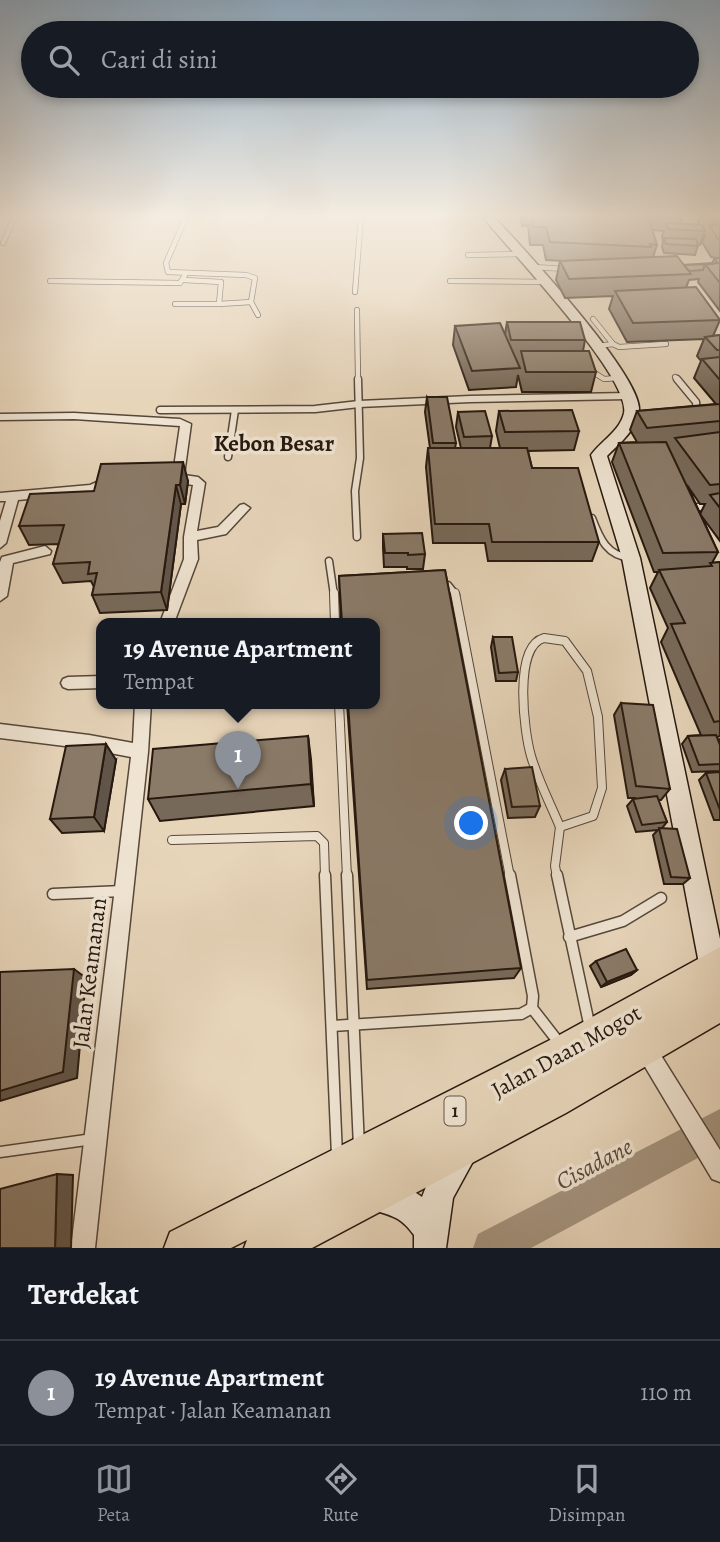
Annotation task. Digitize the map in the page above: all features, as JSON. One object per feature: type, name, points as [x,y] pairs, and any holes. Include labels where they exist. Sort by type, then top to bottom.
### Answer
[{"type":"highway","name":"Jalan Daan Mogot","points":[[186,1248],[355,1176],[579,1046],[718,979]]},
{"type":"highway","name":"Jalan Daan Mogot","points":[[266,1248],[355,1176],[469,1145],[645,1048],[718,979]]},
{"type":"street","points":[[542,275],[605,345],[632,408],[634,420],[599,455],[631,558],[718,979]]},
{"type":"street","points":[[0,417],[74,416],[186,424],[178,479]]},
{"type":"street","points":[[161,478],[198,483],[190,537],[191,559],[169,618]]},
{"type":"street","points":[[0,543],[7,496],[92,489],[103,485],[105,481],[117,480]]},
{"type":"street","points":[[190,537],[222,531],[244,508]]},
{"type":"street","points":[[0,596],[4,561],[45,551]]},
{"type":"street","points":[[68,683],[96,682]]},
{"type":"street","name":"Jalan Keamanan","points":[[83,1248],[140,752],[143,709]]},
{"type":"street","points":[[0,731],[89,742],[140,752]]},
{"type":"street","points":[[645,1048],[720,1171]]},
{"type":"street","points":[[430,1241],[436,1201],[445,1180],[469,1145]]},
{"type":"street","points":[[355,1176],[387,1197],[407,1204],[421,1215],[430,1241]]},
{"type":"lane","points":[[178,275],[221,282],[219,304]]},
{"type":"lane","points":[[355,292],[356,275]]},
{"type":"lane","points":[[185,277],[250,276],[256,282],[251,302],[258,315]]},
{"type":"lane","points":[[50,281],[182,283],[185,277]]},
{"type":"lane","points":[[450,281],[548,282]]},
{"type":"lane","points":[[175,304],[251,302]]},
{"type":"lane","points":[[357,310],[360,458],[355,491],[357,537]]},
{"type":"lane","points":[[593,319],[605,345],[620,347],[666,344]]},
{"type":"lane","points":[[584,366],[604,379],[618,379]]},
{"type":"lane","points":[[676,377],[696,401],[699,411],[689,416]]},
{"type":"lane","points":[[160,410],[316,409],[359,404],[628,397]]},
{"type":"lane","points":[[228,457],[235,410]]},
{"type":"lane","points":[[684,498],[692,509],[720,506]]},
{"type":"lane","points":[[591,516],[601,542],[613,554],[631,558]]},
{"type":"lane","points":[[329,561],[334,588],[335,618]]},
{"type":"lane","points":[[425,584],[448,585],[455,591],[533,996],[532,1008]]},
{"type":"lane","points":[[334,588],[347,587]]},
{"type":"lane","points":[[560,827],[593,816],[602,788],[598,717],[587,671],[565,641],[551,638],[539,639],[530,647],[526,663],[524,720],[528,746],[560,827],[555,866],[569,937],[579,1046]]},
{"type":"lane","points":[[339,709],[354,1025],[355,1176]]},
{"type":"lane","points":[[172,840],[307,835],[317,836],[324,843],[332,1026],[355,1176]]},
{"type":"lane","points":[[53,894],[124,891]]},
{"type":"lane","points":[[569,937],[601,930],[623,921],[661,898]]},
{"type":"lane","points":[[332,1026],[521,1014],[532,1008]]},
{"type":"lane","points":[[532,1008],[579,1046]]},
{"type":"lane","points":[[0,1152],[94,1139]]},
{"type":"building","points":[[567,275],[661,275],[569,279]]},
{"type":"building","points":[[696,287],[720,320],[633,323],[615,291]]},
{"type":"building","points":[[507,322],[580,322],[585,340],[511,340]]},
{"type":"building","points":[[500,323],[520,368],[472,371],[455,326]]},
{"type":"building","points":[[720,335],[720,350],[717,350],[705,337]]},
{"type":"building","points":[[521,351],[589,351],[596,372],[526,372]]},
{"type":"building","points":[[720,357],[720,380],[702,359]]},
{"type":"building","points":[[427,397],[447,397],[456,443],[433,443]]},
{"type":"building","points":[[720,404],[720,421],[647,428],[637,411]]},
{"type":"building","points":[[572,410],[579,431],[505,432],[499,411]]},
{"type":"building","points":[[485,411],[492,436],[464,437],[458,412]]},
{"type":"building","points":[[720,432],[720,484],[710,485],[675,438]]},
{"type":"building","points":[[666,442],[718,552],[663,553],[619,443]]},
{"type":"building","points":[[428,448],[527,448],[532,468],[578,468],[599,542],[492,542],[489,524],[435,524]]},
{"type":"building","points":[[183,462],[180,485],[176,485],[161,592],[92,595],[97,573],[88,574],[90,562],[53,564],[64,525],[19,526],[30,494],[94,491],[101,464]]},
{"type":"building","points":[[720,493],[720,508],[710,495]]},
{"type":"building","points":[[422,533],[425,554],[385,553],[383,534]]},
{"type":"building","points":[[720,562],[720,721],[714,722],[671,624],[685,623],[659,570],[712,566],[710,563]]},
{"type":"building","points":[[445,570],[521,968],[367,980],[348,709],[380,709],[380,618],[342,618],[339,576]]},
{"type":"building","points":[[493,637],[512,637],[518,672],[499,673]]},
{"type":"building","points":[[621,703],[653,705],[670,789],[636,786]]},
{"type":"building","points":[[716,735],[720,745],[720,764],[699,765],[688,736]]},
{"type":"building","points":[[308,736],[311,784],[148,799],[153,749]]},
{"type":"building","points":[[106,744],[94,817],[50,819],[66,746]]},
{"type":"building","points":[[532,767],[540,806],[512,807],[505,769]]},
{"type":"building","points":[[720,772],[720,810],[706,773]]},
{"type":"building","points":[[657,796],[667,822],[642,825],[633,799]]},
{"type":"building","points":[[659,828],[677,829],[690,878],[671,877]]},
{"type":"building","points":[[626,949],[637,970],[607,982],[596,961]]},
{"type":"building","points":[[74,969],[63,1072],[0,1091],[0,972]]},
{"type":"building","points":[[57,1174],[55,1248],[0,1248],[0,1189]]},
{"type":"waterway","name":"Cisadane","points":[[492,1248],[720,1127]]},
{"type":"place","name":"19 Avenue Apartment","points":[[238,789]]},
{"type":"district","name":"Kebon Besar","points":[[274,443]]}]
